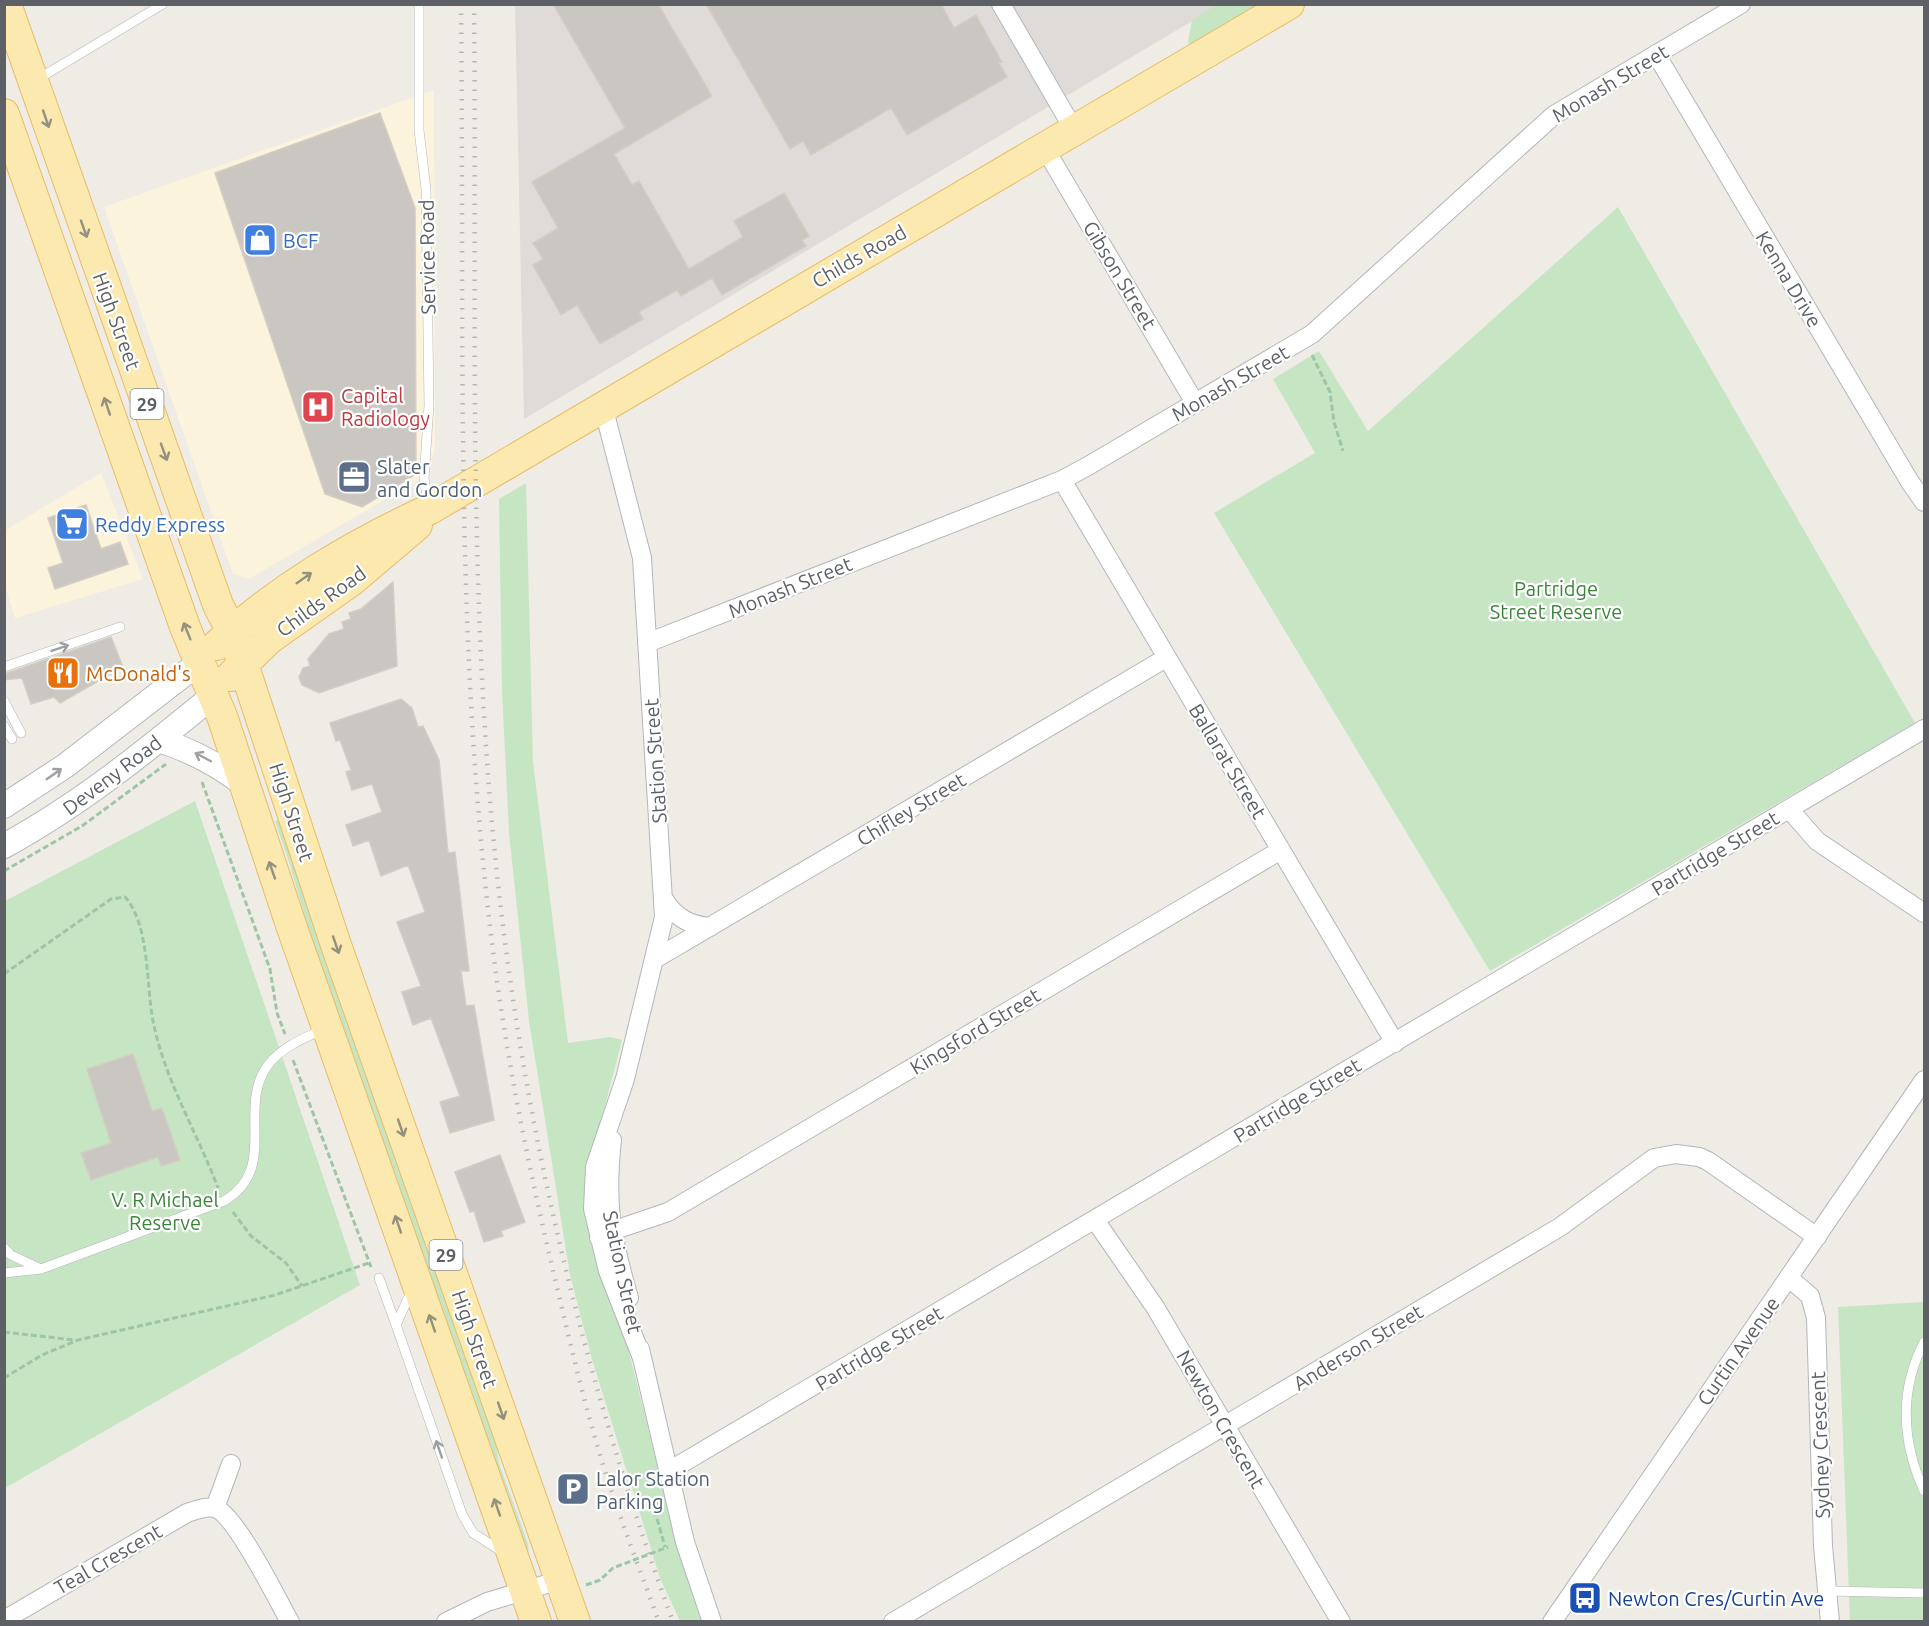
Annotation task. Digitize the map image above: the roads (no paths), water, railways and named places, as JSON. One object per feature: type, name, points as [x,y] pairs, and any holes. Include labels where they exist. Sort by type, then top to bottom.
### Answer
[{"type":"main road","name":"High Street","points":[[6,4],[218,605],[232,632],[336,945],[575,1622]]},
{"type":"main road","name":"Childs Road","points":[[200,662],[256,612],[362,541],[430,509],[1288,4]]},
{"type":"main road","name":"High Street","points":[[4,114],[185,627],[214,695],[327,1028],[536,1621]]},
{"type":"main road","points":[[31,188],[65,174]]},
{"type":"main road","name":"Childs Road","points":[[214,695],[271,638],[351,581],[409,534],[430,509]]},
{"type":"street","points":[[1000,4],[1074,130]]},
{"type":"street","name":"Monash Street","points":[[647,643],[1062,480],[1195,403],[1312,334],[1547,121],[1741,4]]},
{"type":"street","name":"Kenna Drive","points":[[1656,54],[1924,502]]},
{"type":"street","name":"Gibson Street","points":[[1044,147],[1195,403]]},
{"type":"street","name":"Station Street","points":[[603,406],[639,539],[663,898],[662,933],[615,1114],[595,1167],[593,1209],[608,1236],[608,1271],[642,1358],[686,1542],[712,1622]]},
{"type":"street","name":"Ballarat Street","points":[[1062,480],[1395,1043]]},
{"type":"street","name":"Chifley Street","points":[[655,959],[1166,658]]},
{"type":"street","name":"Deveny Road","points":[[4,806],[65,766],[200,662]]},
{"type":"street","name":"Deveny Road","points":[[4,846],[40,826],[119,772],[214,695]]},
{"type":"street","name":"Partridge Street","points":[[669,1471],[1924,729]]},
{"type":"street","points":[[159,741],[187,749],[220,766],[242,783]]},
{"type":"street","points":[[1790,809],[1817,841],[1924,913]]},
{"type":"street","points":[[4,819],[40,826]]},
{"type":"street","name":"Kingsford Street","points":[[608,1236],[668,1212],[1281,850]]},
{"type":"street","points":[[663,898],[679,918],[698,926],[710,927]]},
{"type":"street","name":"Curtin Avenue","points":[[1552,1622],[1924,1080]]},
{"type":"street","name":"Anderson Street","points":[[893,1622],[1560,1227],[1654,1158],[1676,1154],[1708,1161],[1817,1237]]},
{"type":"street","name":"Newton Crescent","points":[[1095,1220],[1155,1307],[1341,1622]]},
{"type":"street","name":"Sydney Crescent","points":[[1789,1278],[1810,1296],[1816,1318],[1823,1546],[1830,1622]]},
{"type":"street","points":[[231,1464],[214,1508],[232,1521],[290,1622]]},
{"type":"street","name":"Teal Crescent","points":[[4,1620],[187,1513],[197,1509],[214,1508]]},
{"type":"street","points":[[446,1622],[487,1602],[525,1590],[562,1586]]},
{"type":"lane","points":[[33,82],[163,4]]},
{"type":"lane","name":"Service Road","points":[[418,4],[419,130],[426,189],[429,405],[424,479],[430,509]]},
{"type":"lane","points":[[4,667],[120,627]]},
{"type":"lane","points":[[4,701],[21,733]]},
{"type":"lane","points":[[4,726],[12,739]]},
{"type":"lane","points":[[4,1273],[41,1269],[224,1201],[238,1193],[249,1176],[256,1145],[257,1091],[267,1066],[288,1046],[327,1028]]},
{"type":"lane","points":[[4,1248],[11,1255],[41,1269]]},
{"type":"lane","points":[[379,1278],[462,1514],[473,1533],[516,1561]]},
{"type":"lane","points":[[396,1325],[417,1280]]},
{"type":"lane","points":[[1924,1342],[1910,1379],[1906,1405],[1911,1454],[1924,1491]]},
{"type":"lane","points":[[1828,1591],[1924,1593]]},
{"type":"railway","points":[[461,4],[462,360],[466,597],[480,833],[493,951],[520,1118],[573,1355],[606,1474],[659,1622]]},
{"type":"railway","points":[[474,4],[475,408],[479,610],[491,812],[502,916],[516,1019],[555,1223],[607,1424],[673,1622]]},
{"type":"place","name":"BCF","points":[[260,240]]},
{"type":"place","name":"Capital Radiology","points":[[318,407]]},
{"type":"place","name":"Slater and Gordon","points":[[354,477]]},
{"type":"place","name":"Reddy Express","points":[[72,524]]},
{"type":"place","name":"McDonald's","points":[[63,673]]},
{"type":"place","name":"Lalor Station Parking","points":[[573,1489]]},
{"type":"place","name":"Newton Cres/Curtin Ave","points":[[1585,1598]]},
{"type":"park label","name":"Partridge Street Reserve","points":[[1556,600]]},
{"type":"park label","name":"V. R Michael Reserve","points":[[165,1210]]}]
